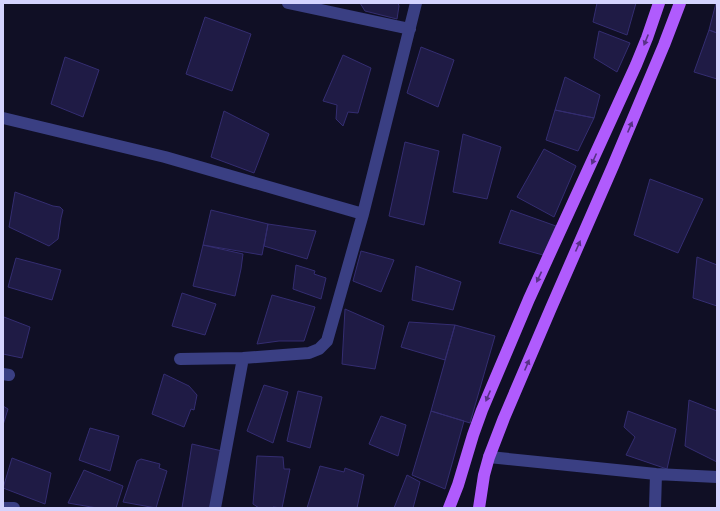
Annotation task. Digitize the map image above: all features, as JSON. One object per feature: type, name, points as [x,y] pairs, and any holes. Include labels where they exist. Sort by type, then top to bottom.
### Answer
[{"type":"main road","points":[[450,508],[485,403],[647,38],[659,3]]},
{"type":"main road","points":[[479,508],[484,475],[507,412],[613,166],[680,3]]},
{"type":"street","points":[[288,3],[410,29]]},
{"type":"street","points":[[180,359],[243,358],[309,353],[319,349],[327,341],[363,214],[416,3]]},
{"type":"street","points":[[3,118],[165,157],[363,214]]},
{"type":"street","points":[[214,508],[243,358]]},
{"type":"street","points":[[490,457],[656,474],[717,477]]},
{"type":"street","points":[[655,508],[656,474]]},
{"type":"street","points":[[3,508],[14,508]]},
{"type":"building","points":[[360,3],[398,3],[397,19],[365,11]]},
{"type":"building","points":[[597,3],[636,3],[627,35],[593,22]]},
{"type":"building","points":[[717,3],[717,33],[709,30]]},
{"type":"building","points":[[205,17],[251,34],[232,91],[186,74]]},
{"type":"building","points":[[709,30],[717,33],[717,79],[694,72]]},
{"type":"building","points":[[599,31],[630,43],[617,72],[594,58]]},
{"type":"building","points":[[421,47],[454,60],[438,107],[407,93]]},
{"type":"building","points":[[343,55],[371,68],[358,113],[348,112],[343,126],[336,119],[337,105],[323,101]]},
{"type":"building","points":[[65,57],[99,70],[83,117],[51,104]]},
{"type":"building","points":[[565,77],[600,95],[594,118],[555,110]]},
{"type":"building","points":[[555,110],[594,118],[578,151],[546,140]]},
{"type":"building","points":[[224,111],[269,134],[254,173],[211,157]]},
{"type":"building","points":[[463,134],[501,147],[487,199],[453,192]]},
{"type":"building","points":[[405,142],[439,151],[424,225],[389,216]]},
{"type":"building","points":[[544,149],[576,166],[554,217],[517,197]]},
{"type":"building","points":[[650,179],[703,199],[678,253],[634,235]]},
{"type":"building","points":[[15,192],[53,206],[60,207],[63,210],[58,239],[49,246],[9,227]]},
{"type":"building","points":[[211,210],[268,224],[262,255],[203,245]]},
{"type":"building","points":[[511,210],[556,226],[543,255],[499,243]]},
{"type":"building","points":[[268,224],[316,231],[307,259],[264,246]]},
{"type":"building","points":[[203,245],[243,254],[235,296],[193,286]]},
{"type":"building","points":[[361,251],[394,260],[381,292],[353,281]]},
{"type":"building","points":[[697,257],[717,265],[717,306],[693,298]]},
{"type":"building","points":[[16,258],[61,270],[52,300],[8,287]]},
{"type":"building","points":[[296,265],[315,271],[314,274],[326,278],[321,299],[293,289]]},
{"type":"building","points":[[416,266],[461,282],[453,310],[412,300]]},
{"type":"building","points":[[182,293],[216,304],[205,335],[172,326]]},
{"type":"building","points":[[272,295],[315,307],[304,341],[279,341],[257,344]]},
{"type":"building","points":[[345,309],[384,326],[375,369],[342,364]]},
{"type":"building","points":[[4,317],[30,327],[22,358],[3,354]]},
{"type":"building","points":[[409,322],[455,325],[445,360],[401,347]]},
{"type":"building","points":[[455,325],[495,336],[470,423],[431,411]]},
{"type":"building","points":[[164,374],[189,386],[197,395],[194,410],[191,409],[184,427],[152,414]]},
{"type":"building","points":[[264,385],[288,392],[273,443],[247,431]]},
{"type":"building","points":[[298,391],[322,397],[310,448],[287,441]]},
{"type":"building","points":[[689,400],[717,411],[717,462],[685,446]]},
{"type":"building","points":[[3,406],[8,409],[3,425]]},
{"type":"building","points":[[431,411],[464,421],[445,489],[412,475]]},
{"type":"building","points":[[628,411],[676,429],[667,469],[626,455],[635,437],[624,427]]},
{"type":"building","points":[[381,416],[406,425],[398,456],[369,444]]},
{"type":"building","points":[[90,428],[119,436],[110,471],[79,460]]},
{"type":"building","points":[[192,444],[222,451],[212,508],[182,508]]},
{"type":"building","points":[[257,456],[283,457],[284,469],[290,469],[282,508],[259,508],[253,504]]},
{"type":"building","points":[[12,458],[51,473],[45,504],[3,488]]},
{"type":"building","points":[[141,459],[160,464],[159,468],[167,471],[156,508],[123,502],[137,461]]},
{"type":"building","points":[[320,466],[344,472],[345,468],[364,475],[357,508],[307,508]]},
{"type":"building","points":[[84,470],[123,486],[116,508],[97,508],[68,503]]},
{"type":"building","points":[[407,475],[420,482],[413,508],[394,508]]}]
